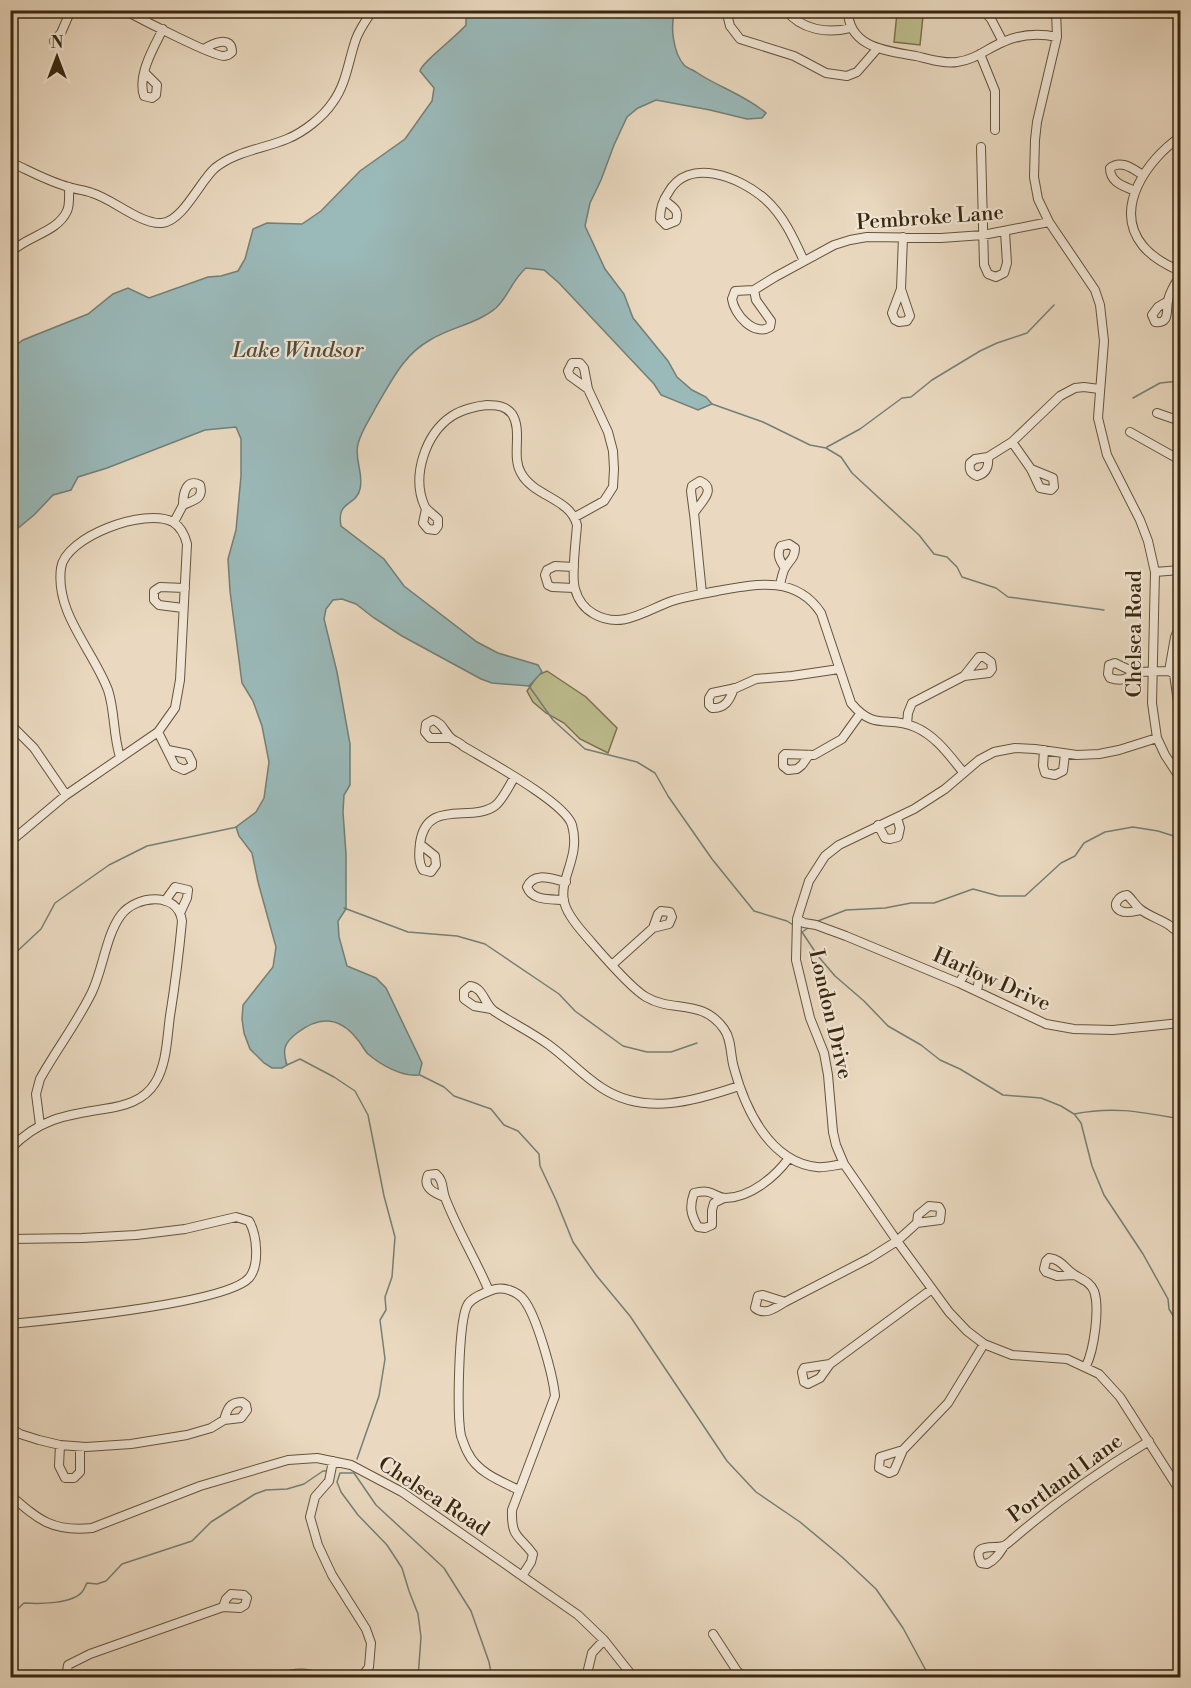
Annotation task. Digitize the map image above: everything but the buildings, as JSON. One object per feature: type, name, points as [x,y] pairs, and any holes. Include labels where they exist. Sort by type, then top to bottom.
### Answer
[{"type":"street","points":[[54,41],[62,33],[71,10]]},
{"type":"street","points":[[124,10],[204,49]]},
{"type":"street","points":[[10,162],[69,187],[99,196],[154,223],[166,223],[178,215],[217,167],[242,153],[287,139],[303,130],[332,104],[347,73],[355,40],[373,10]]},
{"type":"street","points":[[726,10],[730,26],[740,39],[794,56],[826,73],[847,76],[856,72],[877,50]]},
{"type":"street","points":[[770,10],[773,13],[786,12],[801,24],[819,30],[838,32],[851,28]]},
{"type":"street","points":[[848,10],[851,28],[857,37],[877,50],[949,63],[961,62],[1021,36],[1040,34],[1057,37]]},
{"type":"street","points":[[984,10],[1003,42]]},
{"type":"street","name":"Chelsea Road","points":[[1056,10],[1057,37],[1035,140],[1034,177],[1038,199],[1049,222],[1095,290],[1100,305],[1104,341],[1098,418],[1101,437],[1107,455],[1140,520],[1148,541],[1155,572],[1152,703],[1157,738],[1164,755],[1180,778]]},
{"type":"street","points":[[145,73],[163,29]]},
{"type":"street","points":[[980,54],[995,90],[994,130]]},
{"type":"street","points":[[1168,301],[1180,273],[1156,258],[1138,239],[1134,232],[1132,202],[1143,175],[1170,144],[1180,137]]},
{"type":"street","points":[[981,147],[985,269],[988,274],[996,277],[1004,273],[1007,263],[1005,232]]},
{"type":"street","points":[[1135,191],[1116,182],[1111,175],[1110,168],[1115,164],[1124,164],[1143,175]]},
{"type":"street","points":[[664,200],[674,183],[687,174],[714,174],[739,183],[752,189],[776,211],[793,236],[804,261]]},
{"type":"street","points":[[10,253],[56,224],[67,211],[69,187]]},
{"type":"street","name":"Pembroke Lane","points":[[754,290],[756,300],[771,321],[770,327],[762,331],[750,326],[732,304],[732,295],[735,291],[754,290],[834,245],[867,237],[941,238],[983,235],[1049,222]]},
{"type":"street","points":[[901,289],[903,237]]},
{"type":"street","points":[[988,457],[1012,442],[1060,396],[1075,388],[1099,389]]},
{"type":"street","points":[[575,517],[604,501],[613,487],[613,451],[608,432],[588,389]]},
{"type":"street","points":[[426,509],[421,489],[420,470],[423,455],[430,441],[449,417],[484,405],[506,408],[514,420],[520,473],[531,484],[568,509],[575,517],[577,525],[574,588],[584,607],[603,618],[617,621],[632,619],[673,601],[702,594],[765,584],[780,585],[799,591],[814,602],[821,614],[851,703],[860,714],[880,722],[907,724],[929,734],[963,772]]},
{"type":"street","points":[[1157,413],[1180,421]]},
{"type":"street","points":[[1130,432],[1180,460]]},
{"type":"street","points":[[1012,442],[1031,469]]},
{"type":"street","points":[[1180,497],[1178,505],[1180,521]]},
{"type":"street","points":[[174,522],[183,505]]},
{"type":"street","points":[[694,514],[702,594]]},
{"type":"street","points":[[10,842],[66,795],[158,732],[175,708],[180,680],[187,544],[184,533],[174,522],[158,517],[115,524],[69,550],[61,565],[59,584],[64,603],[108,692],[120,757]]},
{"type":"street","points":[[574,567],[550,567],[545,575],[548,585],[552,587],[574,588]]},
{"type":"street","points":[[780,585],[785,568]]},
{"type":"street","points":[[1155,572],[1180,570]]},
{"type":"street","points":[[183,608],[159,605],[153,600],[154,591],[160,587],[185,588]]},
{"type":"street","points":[[1169,671],[1175,637],[1180,626]]},
{"type":"street","points":[[734,688],[756,679],[839,669]]},
{"type":"street","points":[[1134,672],[1169,671],[1174,674],[1178,702]]},
{"type":"street","points":[[907,724],[912,702],[964,676]]},
{"type":"street","points":[[808,755],[814,755],[842,739],[860,714]]},
{"type":"street","points":[[10,724],[34,748],[66,795]]},
{"type":"street","points":[[158,732],[168,750]]},
{"type":"street","points":[[450,738],[541,793],[570,819],[575,848],[564,900],[574,920],[645,997],[693,1007],[710,1014],[723,1028],[729,1038],[739,1086],[763,1132],[775,1147],[789,1158],[817,1167],[843,1164]]},
{"type":"street","name":"London Drive","points":[[1157,738],[1100,754],[1065,754],[1015,748],[994,752],[963,772],[930,800],[839,845],[825,856],[809,880],[797,919],[798,968],[810,1018],[824,1053],[833,1132],[843,1164],[932,1289],[967,1331],[984,1344],[1012,1355],[1067,1359],[1086,1366],[1109,1383],[1180,1491]]},
{"type":"street","points":[[1044,750],[1043,770],[1045,773],[1055,775],[1063,771],[1065,754]]},
{"type":"street","points":[[420,844],[422,835],[433,819],[444,815],[482,811],[496,805],[514,778]]},
{"type":"street","points":[[878,825],[885,838],[898,837],[900,828],[897,818]]},
{"type":"street","points":[[564,900],[539,898],[531,895],[527,887],[531,880],[540,877],[566,882]]},
{"type":"street","points":[[10,1149],[40,1125],[70,1114],[132,1103],[146,1094],[155,1082],[166,1046],[182,924],[181,911],[188,890],[175,887],[165,900]]},
{"type":"street","points":[[40,1125],[36,1094],[40,1079],[92,992],[111,936],[121,916],[133,906],[146,900],[165,900],[181,911]]},
{"type":"street","points":[[1141,910],[1180,932]]},
{"type":"street","name":"Harlow Drive","points":[[797,919],[846,936],[959,983],[1046,1024],[1058,1027],[1113,1030],[1180,1023]]},
{"type":"street","points":[[613,964],[654,928]]},
{"type":"street","points":[[959,983],[966,972],[972,970],[980,974],[977,991]]},
{"type":"street","points":[[491,1009],[549,1045],[601,1087],[620,1098],[670,1104],[703,1098],[739,1086]]},
{"type":"street","points":[[724,1198],[705,1190],[694,1193],[691,1216],[698,1227],[705,1228],[712,1225],[714,1203],[748,1192],[766,1182],[779,1172],[789,1158]]},
{"type":"street","points":[[444,1197],[489,1291]]},
{"type":"street","points":[[10,1239],[136,1235],[185,1229],[236,1217],[249,1221],[256,1240],[254,1266],[249,1278],[237,1286],[210,1295],[171,1303],[88,1316],[10,1324]]},
{"type":"street","points":[[785,1302],[870,1258],[897,1241],[918,1223]]},
{"type":"street","points":[[1074,1275],[1087,1282],[1094,1290],[1094,1340],[1091,1356],[1086,1366]]},
{"type":"street","points":[[519,1490],[478,1467],[468,1454],[461,1436],[461,1329],[465,1310],[469,1302],[498,1288],[508,1289],[524,1299],[531,1312],[554,1383],[555,1396],[550,1413],[512,1510],[512,1524],[517,1538],[533,1554],[531,1562],[522,1575]]},
{"type":"street","points":[[830,1364],[932,1289]]},
{"type":"street","points":[[903,1450],[948,1403],[984,1344]]},
{"type":"street","points":[[10,1428],[20,1434],[60,1445],[80,1447],[131,1444],[187,1435],[211,1428],[224,1420]]},
{"type":"street","name":"Portland Lane","points":[[1004,1546],[1073,1490],[1149,1441]]},
{"type":"street","points":[[60,1445],[60,1471],[65,1478],[69,1479],[74,1478],[80,1472],[80,1447]]},
{"type":"street","name":"Chelsea Road","points":[[10,1495],[29,1511],[60,1528],[75,1530],[92,1528],[200,1486],[302,1458],[351,1465],[402,1492],[578,1615],[604,1640],[634,1677]]},
{"type":"street","points":[[333,1461],[329,1481],[315,1497],[310,1517],[311,1528],[332,1575],[366,1629],[371,1643],[369,1667],[361,1677]]},
{"type":"street","points":[[66,1677],[68,1665],[90,1654],[224,1607]]},
{"type":"street","points":[[713,1634],[737,1671],[745,1677]]},
{"type":"street","points":[[586,1677],[592,1653],[604,1640]]},
{"type":"street","points":[[278,1677],[295,1672],[306,1672],[323,1677]]},
{"type":"street","points":[[1173,1677],[1180,1674]]},
{"type":"green space","points":[[897,13],[923,16],[920,45],[894,42]]},
{"type":"green space","points":[[547,671],[586,697],[617,728],[608,753],[580,739],[564,723],[546,713],[533,702],[527,691],[538,675]]},
{"type":"water","name":"Lake Windsor","points":[[466,11],[675,11],[674,39],[677,53],[684,65],[766,113],[762,118],[747,119],[656,100],[638,108],[627,117],[614,145],[590,203],[585,226],[605,269],[624,294],[633,318],[668,361],[677,377],[692,390],[706,397],[712,404],[698,410],[661,395],[654,384],[559,283],[544,270],[526,268],[496,308],[481,318],[438,336],[412,353],[393,379],[363,430],[357,450],[361,477],[360,489],[355,499],[341,512],[341,526],[384,559],[404,586],[477,642],[498,653],[538,665],[542,672],[529,686],[492,683],[402,636],[356,604],[342,599],[333,600],[326,609],[324,619],[337,672],[350,744],[350,785],[344,795],[343,812],[346,909],[338,921],[339,937],[347,966],[376,978],[386,988],[422,1063],[419,1075],[406,1074],[392,1069],[368,1054],[350,1031],[343,1026],[321,1021],[305,1027],[287,1044],[285,1055],[287,1065],[282,1068],[272,1068],[250,1049],[242,1019],[243,1005],[273,967],[276,947],[252,853],[239,836],[236,827],[256,812],[264,798],[269,762],[262,726],[253,701],[242,683],[230,591],[228,559],[236,530],[241,476],[241,439],[236,427],[205,430],[78,477],[71,490],[53,495],[11,534],[11,349],[23,340],[88,314],[113,294],[128,288],[149,298],[208,277],[238,271],[245,259],[253,229],[267,223],[302,224],[321,211],[360,171],[405,139],[432,101],[434,88],[420,71],[426,62],[466,25]]},
{"type":"waterway","points":[[827,447],[860,429],[902,398],[911,397],[932,380],[980,351],[1027,333],[1054,305]]},
{"type":"waterway","points":[[1133,398],[1160,383],[1180,381]]},
{"type":"waterway","points":[[712,404],[763,422],[810,445],[826,448],[841,457],[852,473],[919,535],[934,554],[947,557],[957,567],[962,577],[996,588],[1008,597],[1104,610]]},
{"type":"waterway","points":[[529,686],[553,720],[585,749],[637,762],[655,773],[668,796],[712,859],[754,911],[793,925]]},
{"type":"waterway","points":[[10,958],[41,929],[55,903],[109,865],[147,846],[237,827]]},
{"type":"waterway","points":[[811,920],[818,921],[846,910],[885,908],[911,903],[934,903],[973,889],[999,896],[1025,896],[1061,863],[1075,856],[1084,843],[1105,832],[1133,827],[1158,831],[1180,838]]},
{"type":"waterway","points":[[344,908],[408,932],[457,936],[485,944],[559,994],[575,1011],[623,1046],[647,1052],[671,1052],[697,1043]]},
{"type":"waterway","points":[[808,928],[802,932],[818,956],[835,976],[888,1026],[921,1045],[940,1060],[960,1069],[1003,1095],[1041,1098],[1074,1114],[1115,1110],[1180,1119]]},
{"type":"waterway","points":[[286,1063],[287,1065],[300,1059],[355,1091],[368,1115],[384,1196],[395,1237],[392,1277],[385,1297],[386,1310],[380,1320],[385,1359],[379,1396],[357,1459]]},
{"type":"waterway","points":[[420,1075],[444,1087],[454,1096],[491,1109],[504,1125],[518,1131],[539,1154],[540,1166],[573,1242],[596,1275],[630,1316],[727,1461],[756,1492],[800,1522],[876,1589],[903,1628],[930,1678]]},
{"type":"waterway","points":[[1075,1115],[1081,1123],[1092,1166],[1104,1195],[1143,1254],[1168,1299],[1169,1309],[1180,1327]]},
{"type":"waterway","points":[[10,1616],[24,1603],[46,1603],[71,1599],[82,1592],[87,1583],[97,1584],[106,1581],[122,1564],[192,1541],[211,1522],[255,1494],[304,1484],[326,1471]]},
{"type":"waterway","points":[[418,1678],[421,1637],[418,1614],[402,1568],[387,1545],[358,1515],[341,1492],[337,1482],[340,1473],[354,1473],[376,1505],[444,1568],[471,1611],[489,1662],[492,1678]]}]
